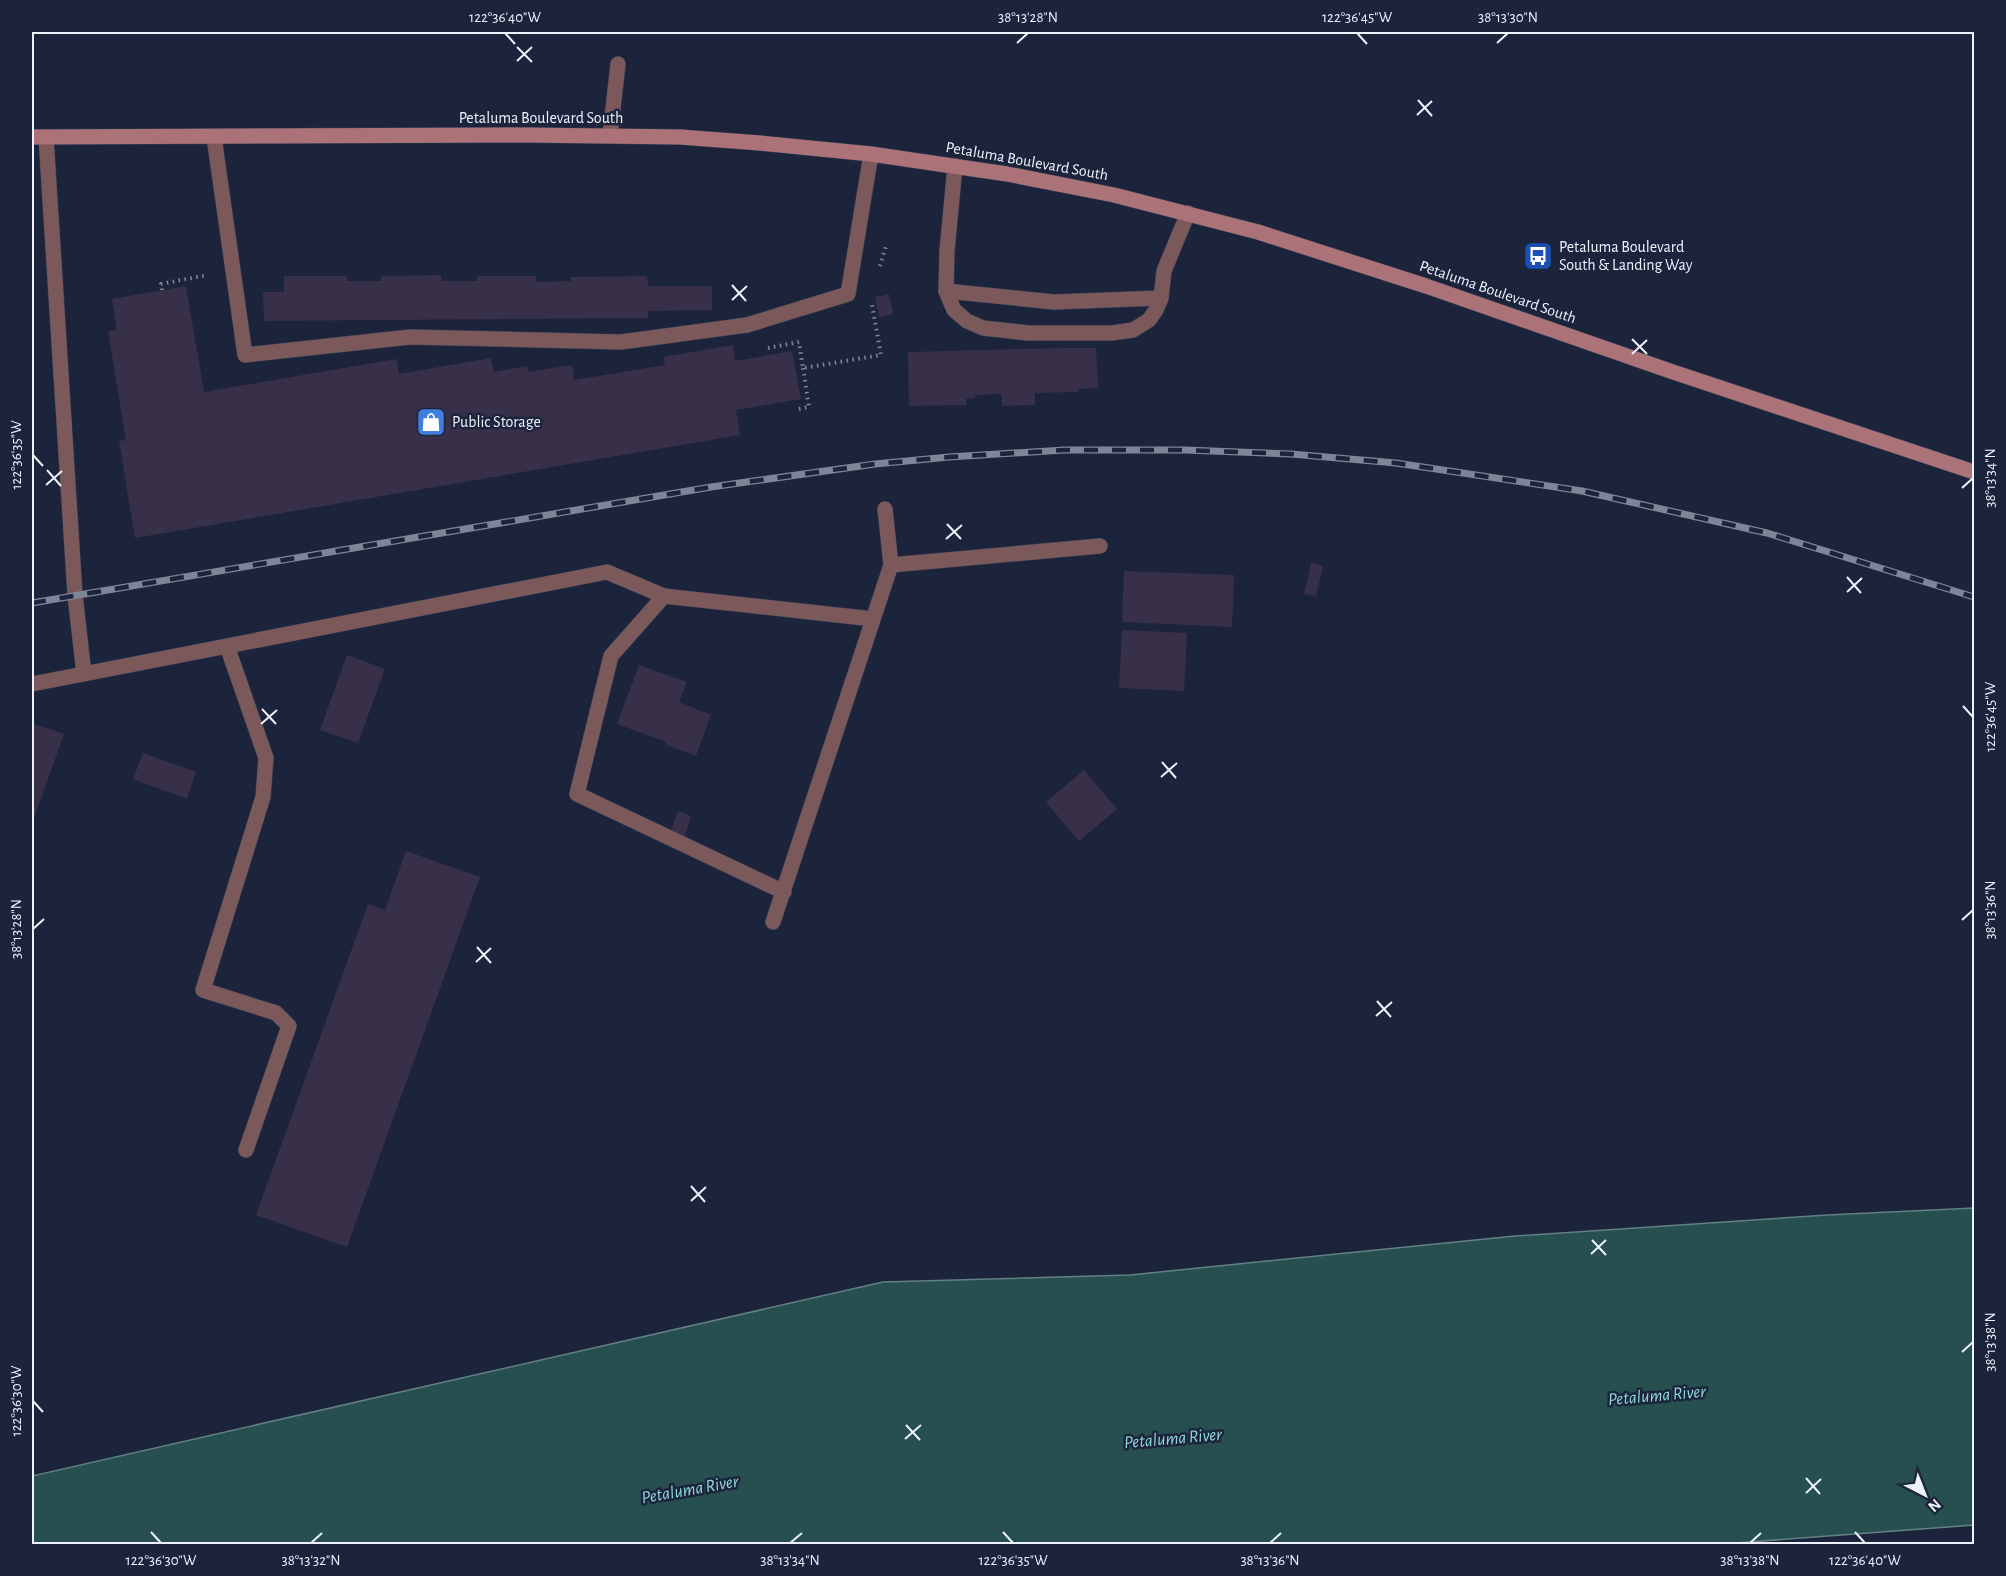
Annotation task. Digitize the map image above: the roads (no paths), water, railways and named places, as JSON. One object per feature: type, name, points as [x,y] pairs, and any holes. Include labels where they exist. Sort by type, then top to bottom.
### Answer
[{"type":"main road","name":"Petaluma Boulevard South","points":[[39,137],[610,135],[760,143],[871,154],[955,166],[1114,195],[1258,232],[1974,472]]},
{"type":"street","points":[[610,135],[618,64]]},
{"type":"street","points":[[39,137],[75,596],[84,674]]},
{"type":"street","points":[[214,137],[245,356],[410,337],[621,342],[747,325],[848,294],[871,154]]},
{"type":"street","points":[[955,166],[947,251],[946,291],[954,310],[967,321],[983,328],[1028,333],[1112,333],[1133,330],[1149,320],[1156,310],[1161,298],[1164,271],[1188,213]]},
{"type":"street","points":[[946,291],[1054,302],[1161,298]]},
{"type":"street","points":[[773,922],[891,565],[885,509]]},
{"type":"street","points":[[891,565],[1100,546]]},
{"type":"street","points":[[32,684],[608,572],[664,596],[873,619]]},
{"type":"street","points":[[664,596],[611,657],[577,794],[784,892]]},
{"type":"street","points":[[227,646],[266,758],[263,797],[203,990],[276,1013],[290,1026],[246,1150]]},
{"type":"water","name":"Petaluma River","points":[[1974,1208],[1974,1525],[1722,1544],[32,1544],[32,1476],[883,1282],[1130,1275],[1515,1236],[1827,1215]]},
{"type":"railway","points":[[32,603],[711,487],[875,464],[1065,450],[1185,450],[1291,454],[1396,463],[1582,491],[1767,533],[1974,597]]},
{"type":"place","name":"Petaluma Boulevard South & Landing Way","points":[[1538,256]]},
{"type":"place","name":"Public Storage","points":[[431,422]]}]
